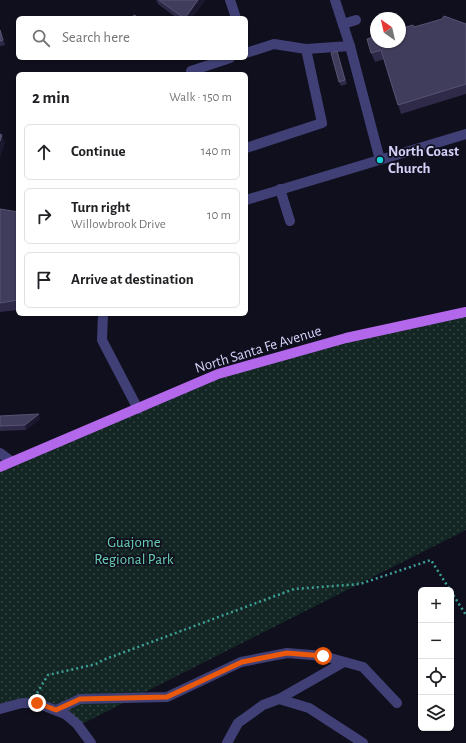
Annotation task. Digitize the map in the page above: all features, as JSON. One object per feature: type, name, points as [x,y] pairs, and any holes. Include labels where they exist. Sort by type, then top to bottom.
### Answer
[{"type":"main road","name":"North Santa Fe Avenue","points":[[0,467],[218,374],[346,338],[466,312]]},
{"type":"street","points":[[230,0],[235,16]]},
{"type":"street","points":[[335,0],[350,46],[380,160]]},
{"type":"street","points":[[343,24],[356,20]]},
{"type":"street","points":[[248,50],[274,44],[306,49],[350,46]]},
{"type":"street","points":[[248,147],[322,123],[306,49]]},
{"type":"street","points":[[192,72],[191,70],[224,60]]},
{"type":"street","points":[[248,199],[466,134]]},
{"type":"street","points":[[280,189],[290,221]]},
{"type":"street","points":[[103,316],[102,340],[138,409]]},
{"type":"street","points":[[0,453],[11,462]]},
{"type":"street","points":[[56,710],[80,699],[167,697],[242,662],[287,653],[323,656],[362,666],[397,703]]},
{"type":"street","points":[[227,743],[238,723],[262,705],[279,699],[344,662]]},
{"type":"street","points":[[279,699],[310,708],[363,743]]},
{"type":"street","points":[[0,708],[22,703],[37,703],[56,710],[77,724],[91,743]]},
{"type":"path","points":[[31,703],[48,675],[96,664],[103,660],[294,589],[360,584],[431,560],[466,615]]},
{"type":"green space","name":"Guajome Regional Park","points":[[466,316],[466,530],[78,726],[45,705],[0,708],[0,468],[56,439],[290,352]]},
{"type":"building","points":[[159,0],[198,0],[186,16],[181,16]]},
{"type":"building","points":[[444,16],[466,24],[466,84],[398,105],[381,50],[371,53],[367,39],[370,38],[370,48],[406,48],[406,27],[413,25],[414,27],[442,19]]},
{"type":"building","points":[[0,30],[3,40],[0,41]]},
{"type":"building","points":[[337,51],[345,80],[339,82],[331,53]]},
{"type":"building","points":[[0,209],[16,212],[16,300],[0,303]]},
{"type":"building","points":[[39,414],[25,425],[0,426],[0,416]]},
{"type":"place","name":"North Coast Church","points":[[380,160]]},
{"type":"route","points":[[37,703],[56,710],[80,699],[167,697],[242,662],[287,653],[323,656]]}]
